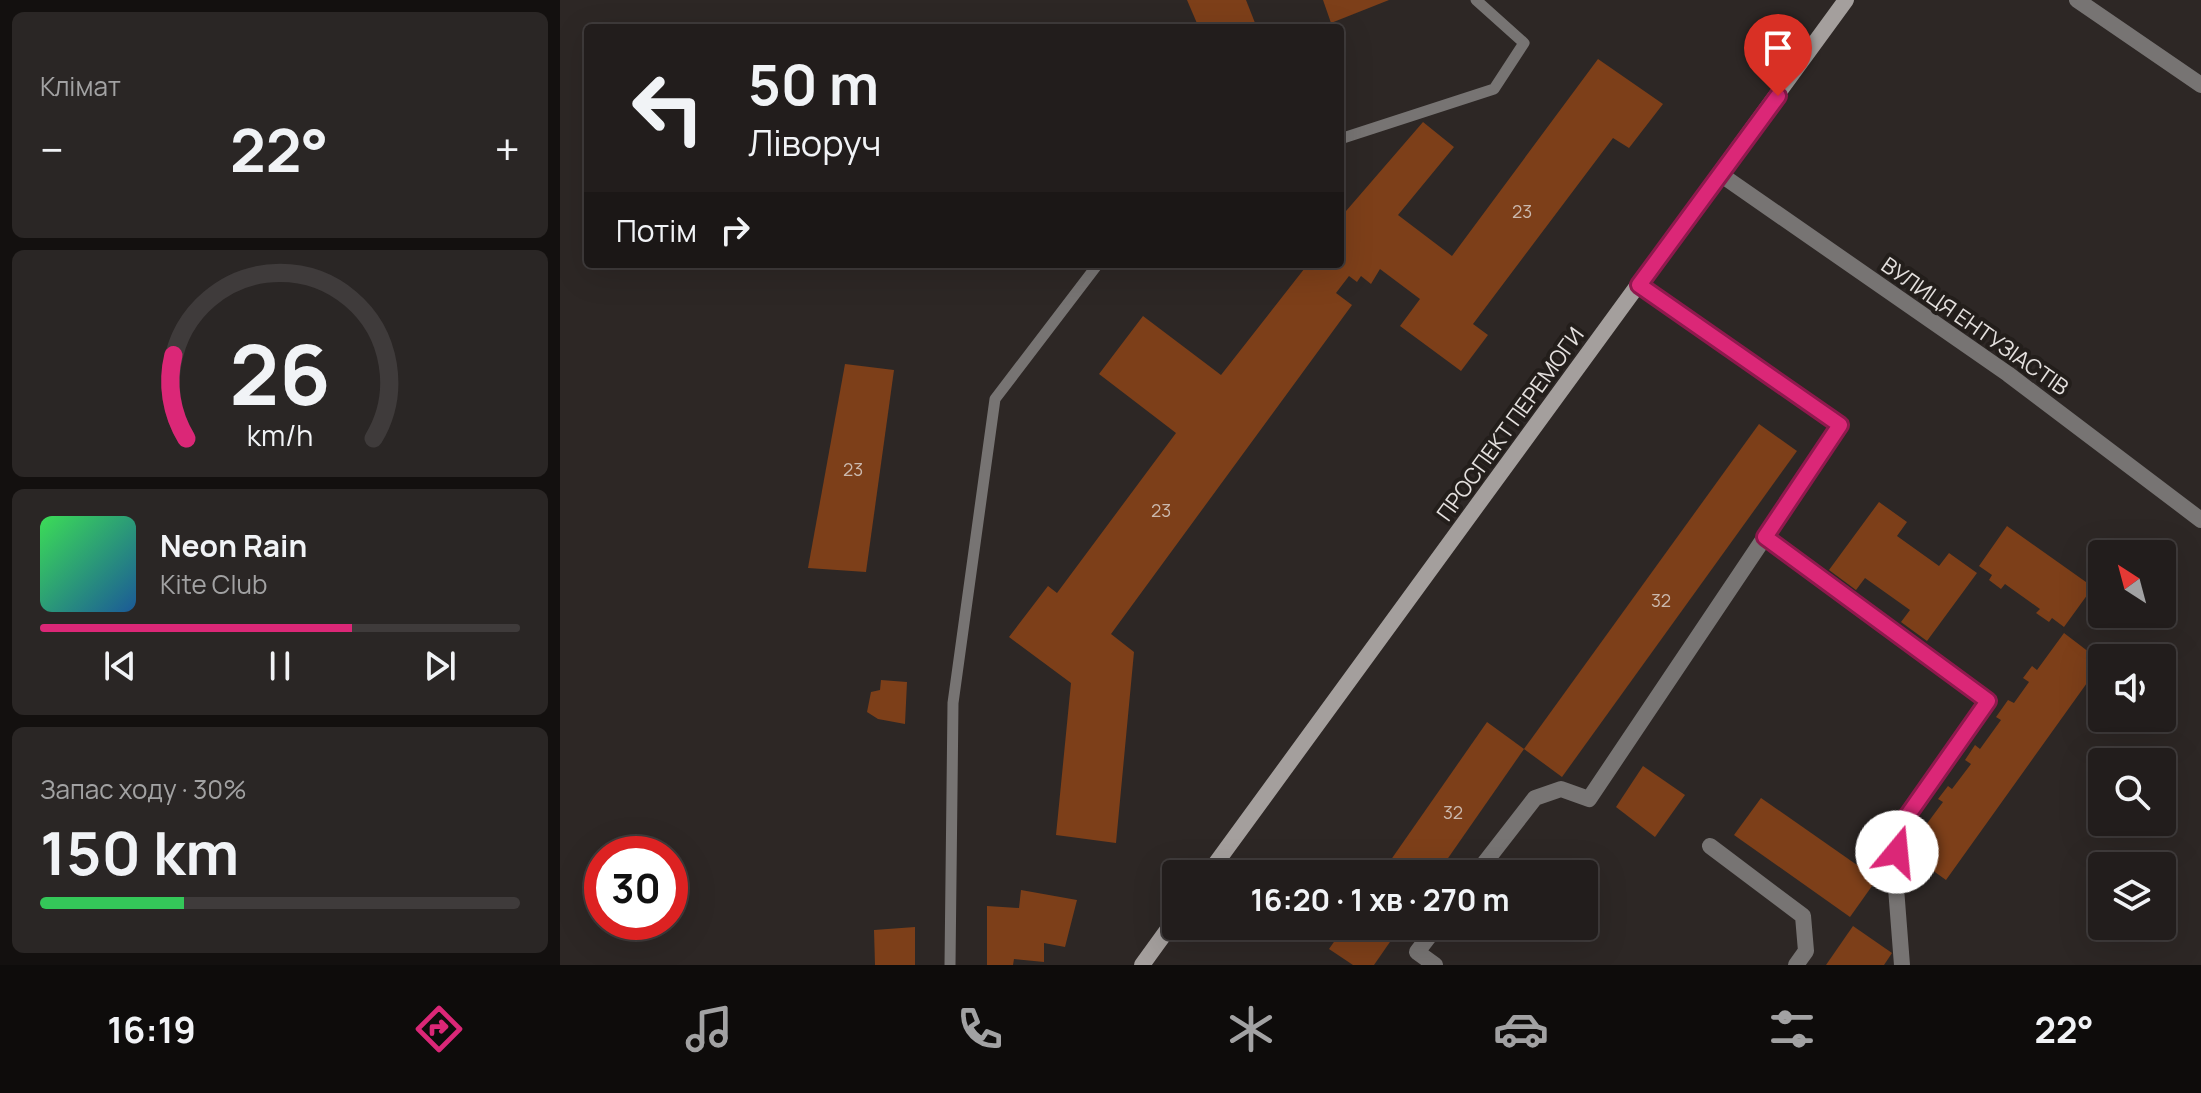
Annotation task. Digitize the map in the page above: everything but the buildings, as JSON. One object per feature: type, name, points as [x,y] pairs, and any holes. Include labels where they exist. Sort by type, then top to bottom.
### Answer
[{"type":"main road","name":"ПРОСПЕКТ ПЕРЕМОГИ","points":[[1218,860],[1846,0]]},
{"type":"main road","points":[[1142,965],[1162,937]]},
{"type":"street","points":[[2077,0],[2201,85]]},
{"type":"street","name":"ВУЛИЦЯ ЕНТУЗІАСТІВ","points":[[1720,174],[2008,374],[2201,520]]},
{"type":"street","points":[[1487,860],[1535,798],[1561,789],[1589,799],[1840,425],[1639,285]]},
{"type":"street","points":[[1765,537],[1988,701],[1898,829],[1895,875],[1902,965]]},
{"type":"street","points":[[1710,846],[1803,916],[1806,951],[1796,965]]},
{"type":"street","points":[[1426,940],[1417,952],[1435,965]]},
{"type":"lane","points":[[1344,138],[1494,89],[1524,43],[1476,0]]},
{"type":"lane","points":[[950,965],[953,703],[995,399],[1095,268]]},
{"type":"route","points":[[1778,96],[1639,285],[1840,425],[1765,537],[1988,701],[1898,829],[1897,852]]}]
